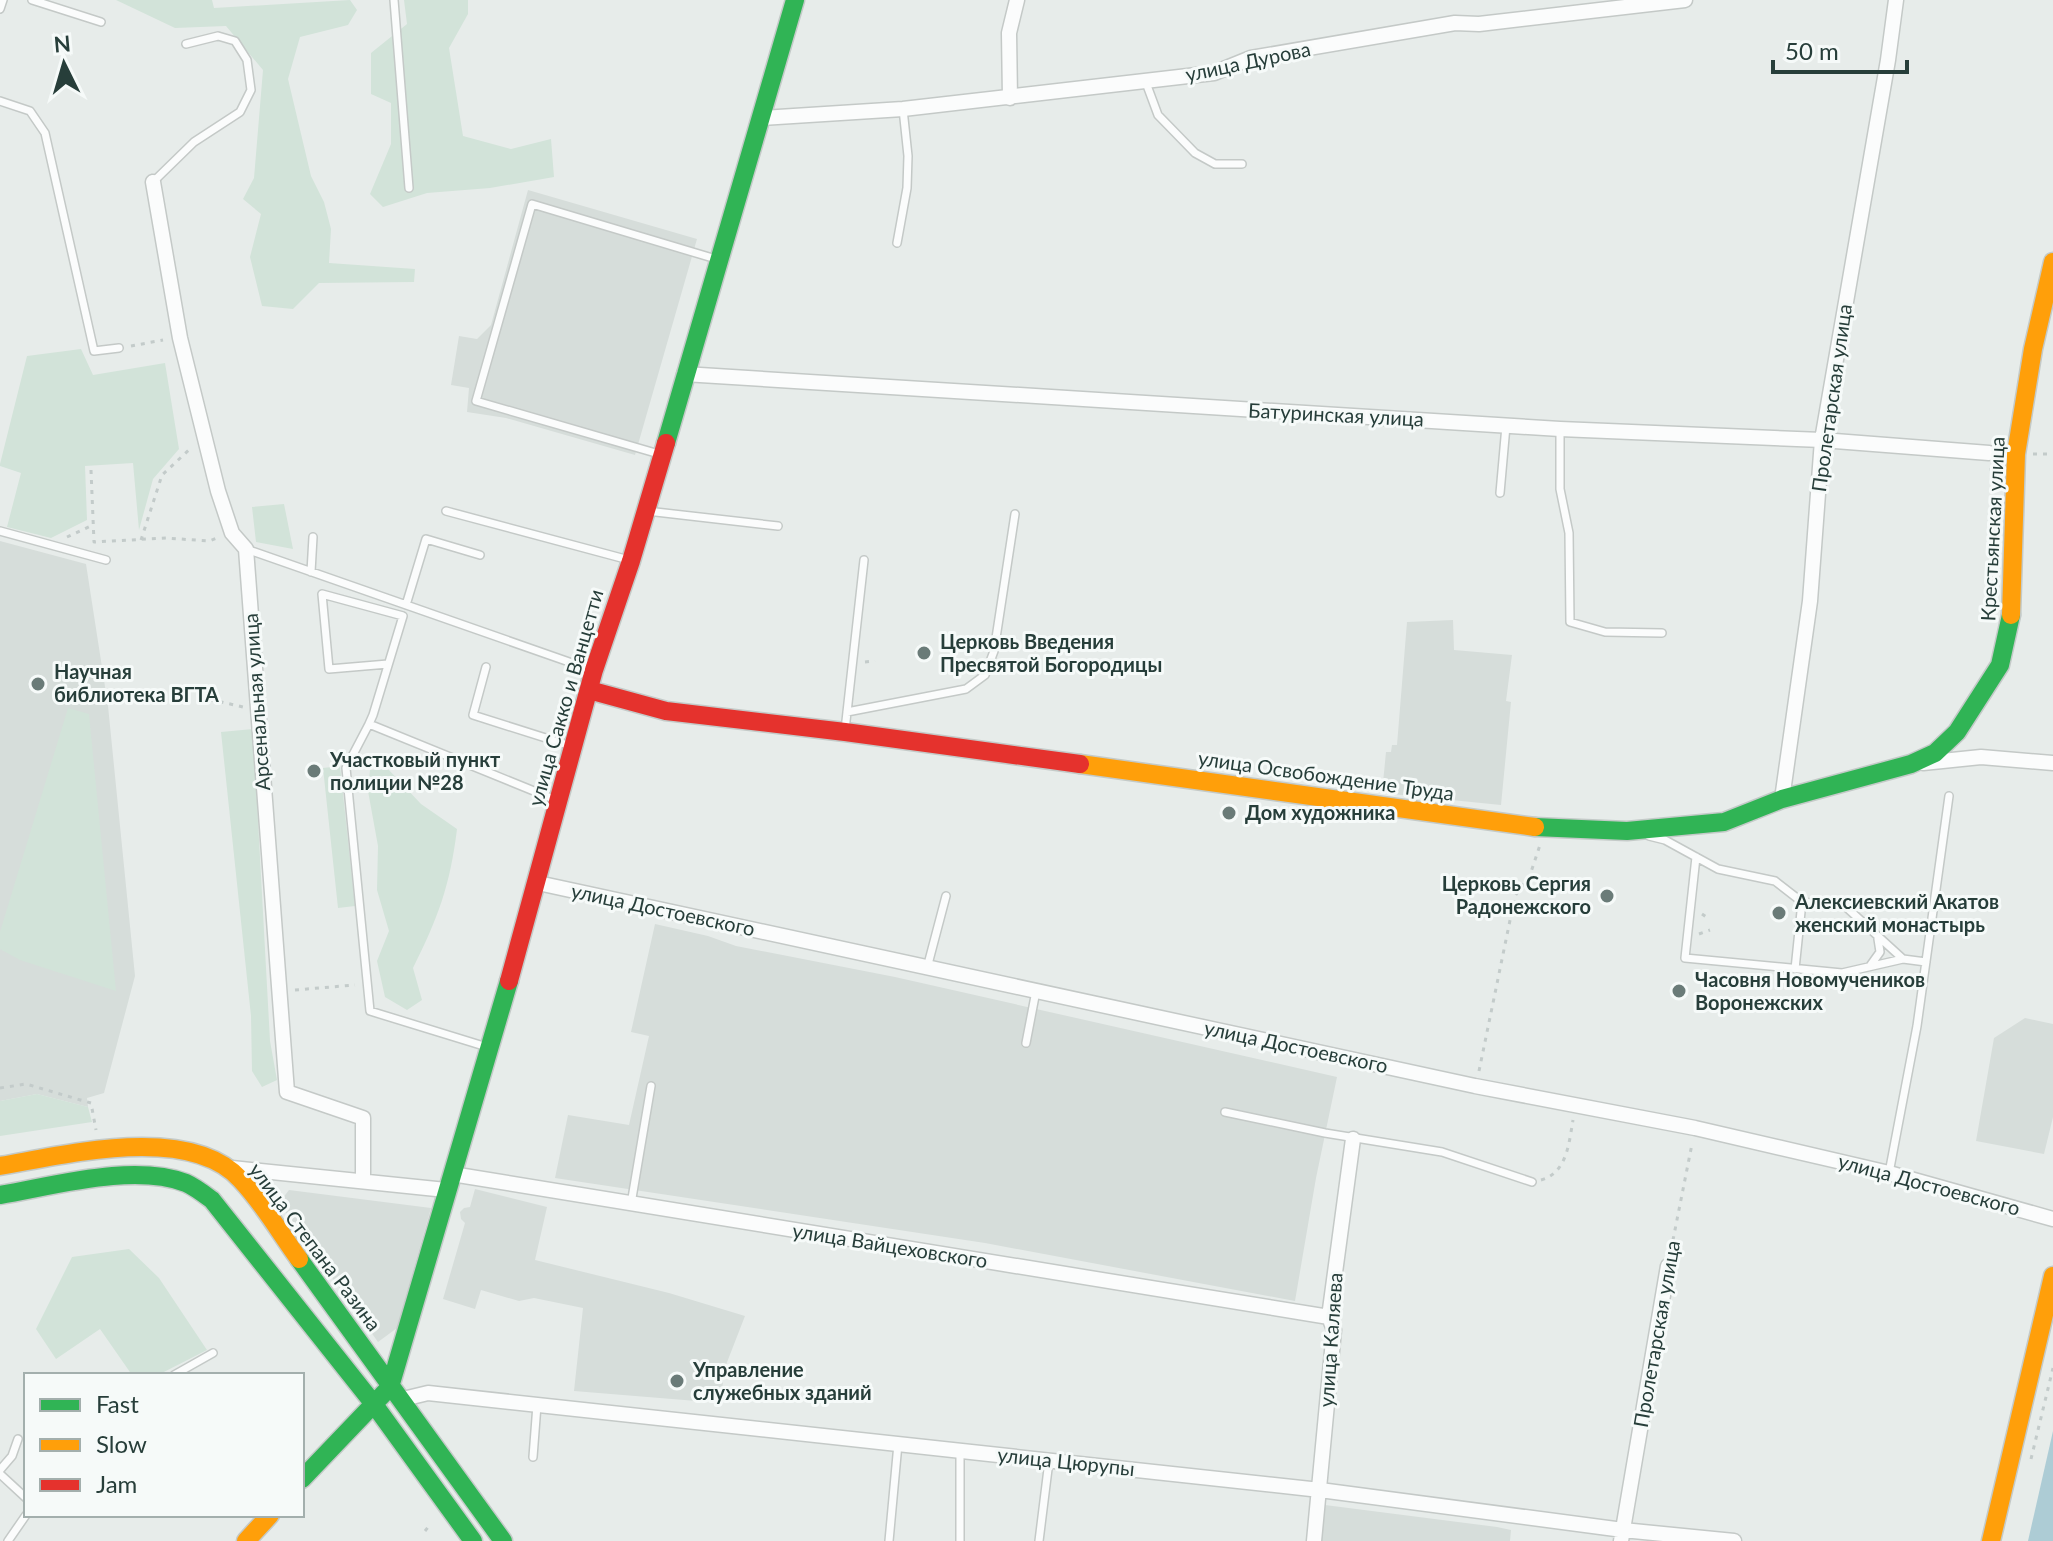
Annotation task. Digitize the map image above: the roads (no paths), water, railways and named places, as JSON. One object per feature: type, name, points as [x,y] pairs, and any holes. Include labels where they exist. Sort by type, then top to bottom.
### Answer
[{"type":"street","name":"улица Сакко и Ванцетти","points":[[394,1394],[449,1182],[538,883],[594,670],[631,561],[795,0]]},
{"type":"street","points":[[1010,98],[1009,33],[1017,0]]},
{"type":"street","name":"улица Дурова","points":[[761,118],[903,109],[1214,73],[1251,58],[1455,23],[1479,24],[1685,0]]},
{"type":"street","name":"Пролетарская улица","points":[[1782,799],[1810,601],[1822,440],[1896,0]]},
{"type":"street","name":"Арсенальная улица","points":[[153,182],[180,338],[218,491],[232,533],[246,549],[287,1092],[363,1118],[363,1181]]},
{"type":"street","name":"Крестьянская улица","points":[[1911,764],[1935,753],[1957,732],[2000,665],[2011,624],[2016,454],[2033,349],[2053,262]]},
{"type":"street","name":"Батуринская улица","points":[[684,374],[1506,426],[1822,440],[1989,453]]},
{"type":"street","name":"улица Освобождение Труда","points":[[589,690],[666,711],[845,732],[1542,828],[1627,831],[1724,822],[1782,799],[1911,764],[1981,757],[2053,763]]},
{"type":"street","name":"улица Достоевского","points":[[538,883],[1475,1086],[1695,1128],[1889,1173],[2053,1219]]},
{"type":"street","name":"улица Каляева","points":[[1314,1541],[1334,1330],[1329,1317],[1353,1139]]},
{"type":"street","name":"улица Степана Разина","points":[[0,1166],[97,1151],[157,1148],[200,1154],[240,1178],[503,1541]]},
{"type":"street","name":"улица Вайцеховского","points":[[226,1168],[363,1181],[449,1182],[631,1204],[1329,1317]]},
{"type":"street","points":[[0,1195],[103,1179],[158,1176],[188,1184],[212,1200],[373,1403],[473,1541]]},
{"type":"street","name":"Пролетарская улица","points":[[1622,1536],[1668,1266]]},
{"type":"street","points":[[1991,1541],[2053,1276]]},
{"type":"street","name":"улица Цюрупы","points":[[394,1394],[428,1393],[1320,1490],[1622,1536],[1734,1541]]},
{"type":"street","points":[[304,1477],[373,1403],[394,1394]]},
{"type":"street","points":[[255,1537],[269,1517]]},
{"type":"lane","points":[[0,9],[3,0]]},
{"type":"lane","points":[[32,0],[101,22]]},
{"type":"lane","points":[[394,0],[409,188]]},
{"type":"lane","points":[[153,182],[194,142],[240,112],[251,90],[247,60],[235,41],[218,36],[186,44]]},
{"type":"lane","points":[[1145,80],[1158,115],[1195,153],[1215,164],[1242,164]]},
{"type":"lane","points":[[0,101],[30,111],[45,133],[94,351],[119,348]]},
{"type":"lane","points":[[897,243],[907,172],[903,109]]},
{"type":"lane","points":[[661,454],[476,401],[532,204],[721,260]]},
{"type":"lane","points":[[1500,493],[1506,426]]},
{"type":"lane","points":[[1560,429],[1560,489],[1569,533],[1570,622],[1605,632],[1662,633]]},
{"type":"lane","points":[[446,511],[631,561]]},
{"type":"lane","points":[[645,511],[778,526]]},
{"type":"lane","points":[[847,712],[966,689],[985,675],[994,651],[1015,514]]},
{"type":"lane","points":[[0,531],[106,560]]},
{"type":"lane","points":[[311,572],[313,537]]},
{"type":"lane","points":[[406,605],[426,539],[480,555]]},
{"type":"lane","points":[[246,549],[594,670]]},
{"type":"lane","points":[[845,732],[864,560]]},
{"type":"lane","points":[[348,583],[352,602]]},
{"type":"lane","points":[[388,664],[329,669],[322,594],[403,616],[388,664],[369,724],[346,768],[370,1011],[489,1047]]},
{"type":"lane","points":[[486,667],[473,715],[573,746]]},
{"type":"lane","points":[[369,724],[558,801]]},
{"type":"lane","points":[[1889,1173],[1926,962],[1949,796]]},
{"type":"lane","points":[[1627,831],[1665,840],[1718,869],[1775,881],[1802,902],[1846,907],[1903,959]]},
{"type":"lane","points":[[1696,857],[1685,958],[1842,973],[1903,959],[1926,962]]},
{"type":"lane","points":[[927,968],[946,896]]},
{"type":"lane","points":[[1795,969],[1802,902]]},
{"type":"lane","points":[[1870,966],[1880,952],[1878,937]]},
{"type":"lane","points":[[1026,1043],[1036,991]]},
{"type":"lane","points":[[631,1204],[651,1086]]},
{"type":"lane","points":[[1225,1112],[1353,1139],[1442,1152],[1532,1182]]},
{"type":"lane","points":[[178,1373],[213,1353]]},
{"type":"lane","points":[[533,1457],[537,1405]]},
{"type":"lane","points":[[18,1439],[12,1456],[0,1472],[24,1496]]},
{"type":"lane","points":[[889,1541],[898,1444]]},
{"type":"lane","points":[[960,1451],[960,1541]]},
{"type":"lane","points":[[1039,1541],[1049,1461]]},
{"type":"lane","points":[[8,1541],[25,1517]]},
{"type":"water","points":[[2053,1431],[2053,1541],[2028,1541]]},
{"type":"place","name":"Церковь Введения Пресвятой Богородицы","points":[[924,653]]},
{"type":"place","name":"Научная библиотека ВГТА","points":[[38,684]]},
{"type":"place","name":"Участковый пункт полиции №28","points":[[314,771]]},
{"type":"place","name":"Дом художника","points":[[1229,813]]},
{"type":"place","name":"Церковь Сергия Радонежского","points":[[1607,896]]},
{"type":"place","name":"Алексиевский Акатов женский монастырь","points":[[1779,913]]},
{"type":"place","name":"Часовня Новомучеников Воронежских","points":[[1679,991]]},
{"type":"place","name":"Управление служебных зданий","points":[[677,1381]]}]
